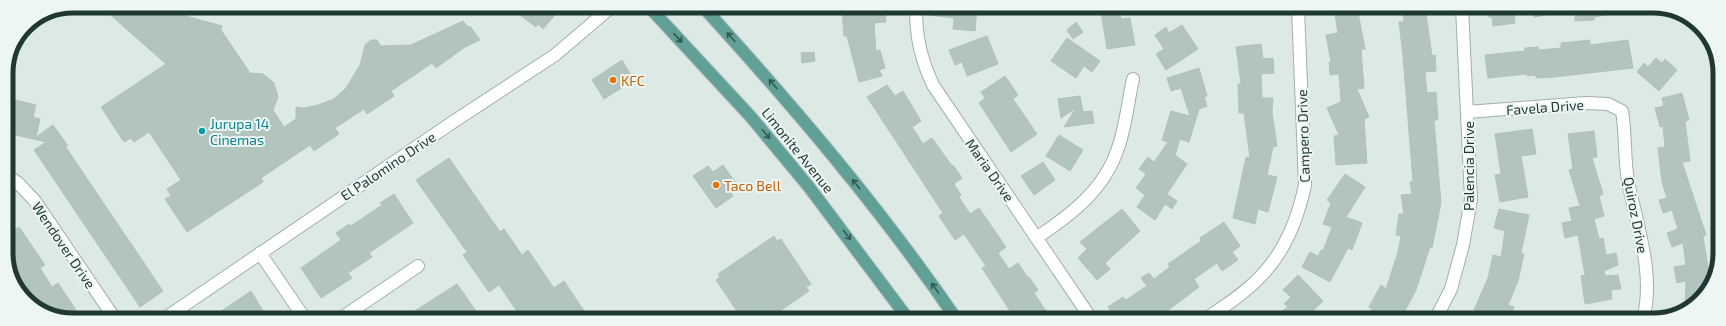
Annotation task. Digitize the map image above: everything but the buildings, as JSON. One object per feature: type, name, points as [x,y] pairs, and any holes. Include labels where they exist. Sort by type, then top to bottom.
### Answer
[{"type":"main road","name":"Limonite Avenue","points":[[656,13],[751,117],[810,187],[904,313]]},
{"type":"main road","name":"Limonite Avenue","points":[[709,13],[772,83],[832,153],[894,231],[952,313]]},
{"type":"street","name":"El Palomino Drive","points":[[173,313],[453,122],[555,55],[605,13]]},
{"type":"street","name":"Maria Drive","points":[[916,13],[917,37],[923,63],[933,85],[1087,313]]},
{"type":"street","name":"Campero Drive","points":[[1214,313],[1245,291],[1261,277],[1273,261],[1291,231],[1300,208],[1305,185],[1298,13]]},
{"type":"street","name":"Palencia Drive","points":[[1439,313],[1451,289],[1463,245],[1470,199],[1462,13]]},
{"type":"street","points":[[1036,238],[1079,207],[1093,192],[1107,171],[1118,148],[1133,79]]},
{"type":"street","name":"Favela Drive","points":[[1467,112],[1586,103],[1608,104],[1622,111]]},
{"type":"street","name":"Quiroz Drive","points":[[1622,111],[1625,131],[1628,179],[1647,272],[1645,313]]},
{"type":"street","name":"Wendover Drive","points":[[13,180],[35,201],[111,313]]},
{"type":"street","points":[[260,253],[300,313]]},
{"type":"street","points":[[350,313],[418,266]]},
{"type":"place","name":"KFC","points":[[613,80]]},
{"type":"place","name":"Jurupa 14 Cinemas","points":[[202,131]]},
{"type":"place","name":"Taco Bell","points":[[716,185]]}]
